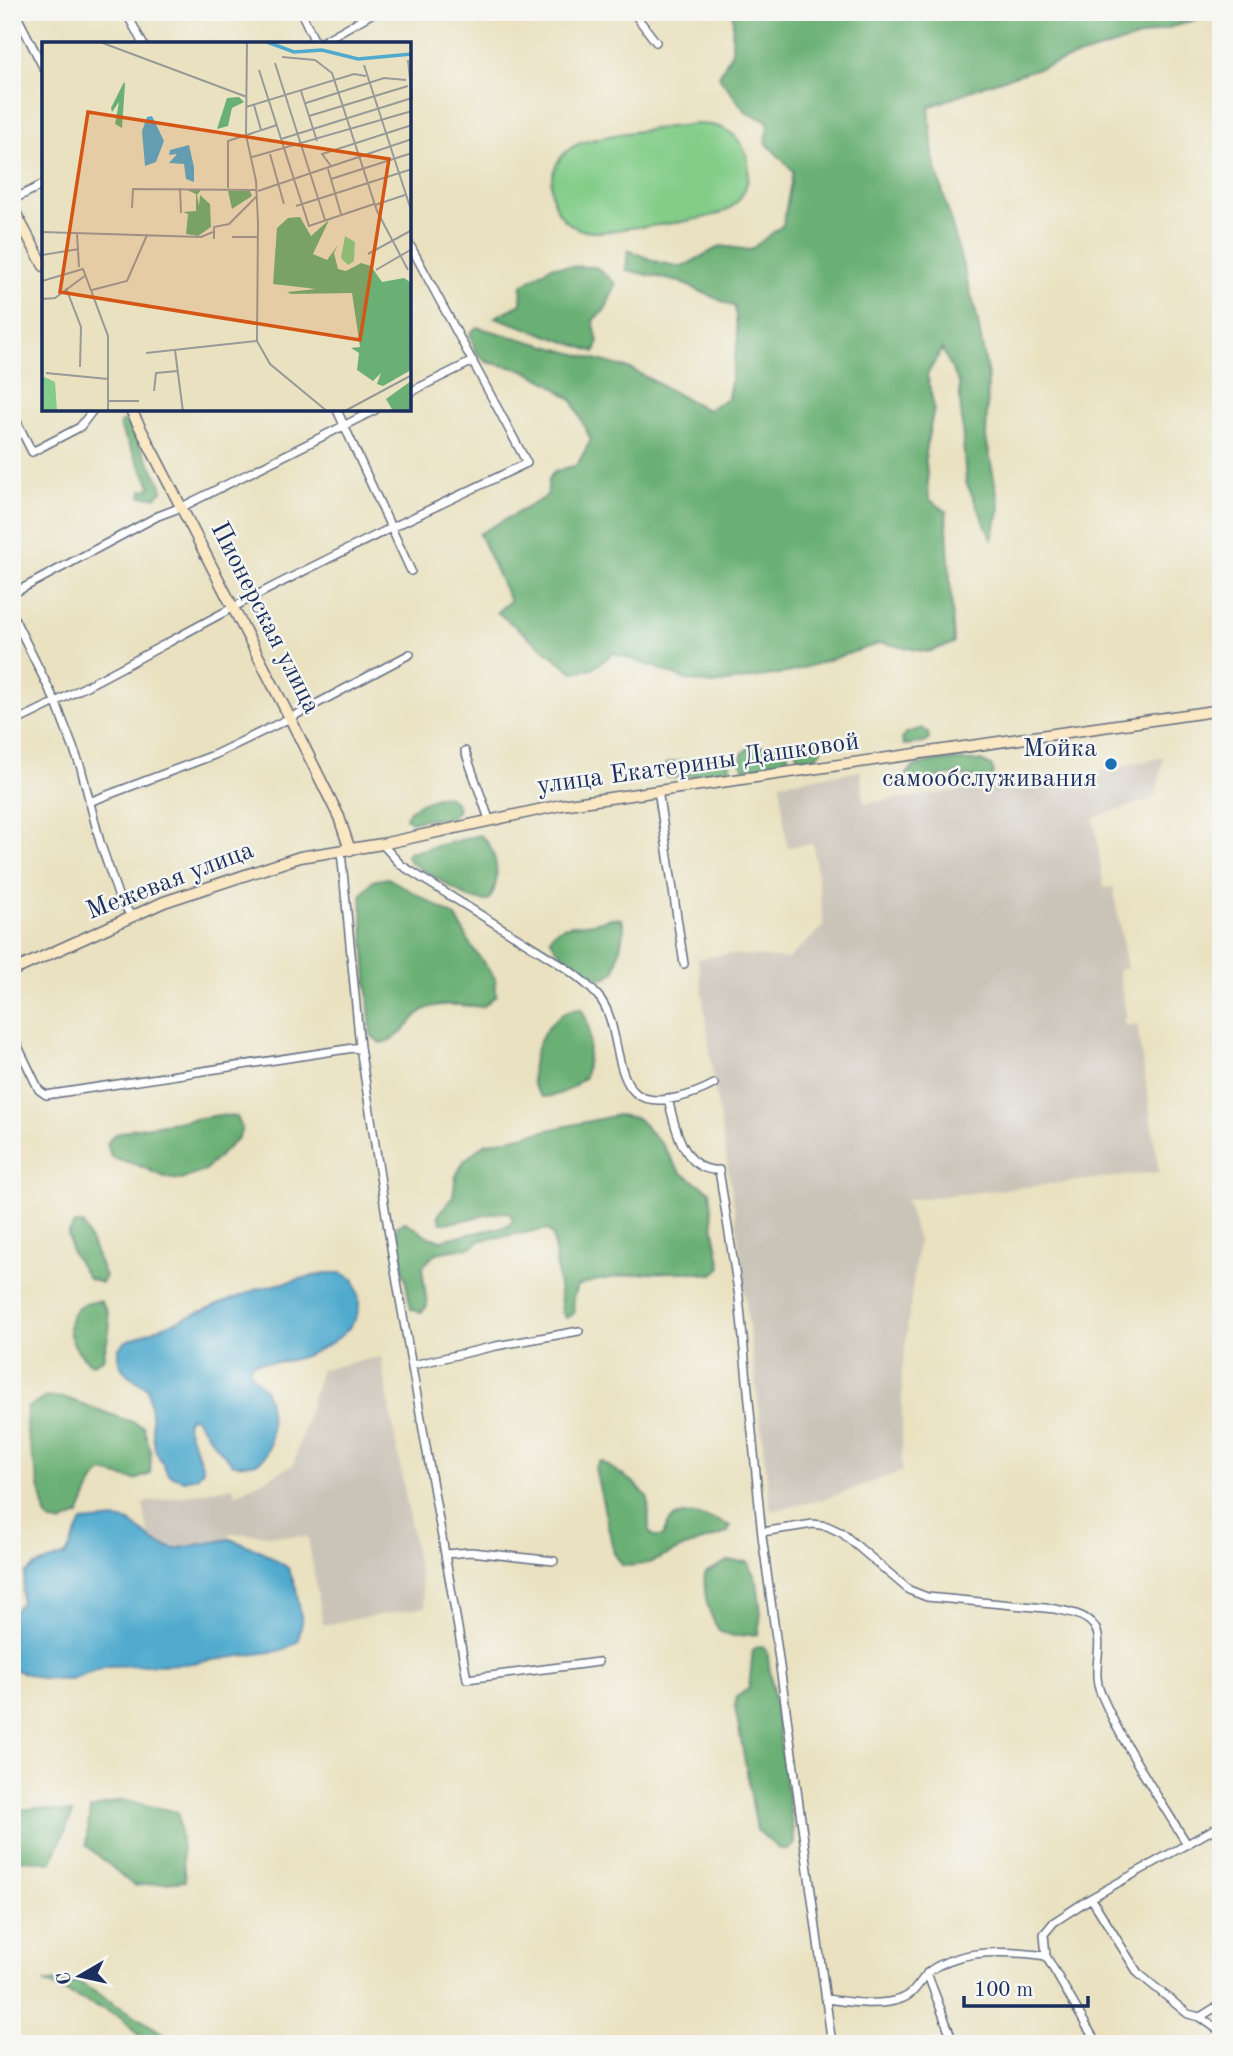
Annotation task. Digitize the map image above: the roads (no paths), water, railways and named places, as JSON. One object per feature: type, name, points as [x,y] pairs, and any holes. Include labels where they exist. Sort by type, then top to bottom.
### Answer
[{"type":"street","points":[[15,12],[42,65]]},
{"type":"street","points":[[126,12],[142,42]]},
{"type":"street","points":[[301,12],[316,42]]},
{"type":"street","points":[[321,42],[375,12]]},
{"type":"street","points":[[633,12],[656,42]]},
{"type":"street","points":[[12,200],[42,185]]},
{"type":"street","points":[[12,207],[42,262]]},
{"type":"street","points":[[12,723],[56,703],[390,527],[527,463],[473,361],[413,261]]},
{"type":"street","points":[[411,392],[473,361]]},
{"type":"street","points":[[12,412],[32,452],[80,427],[92,411]]},
{"type":"street","name":"Пионерская улица","points":[[132,411],[339,817],[346,850]]},
{"type":"street","points":[[338,411],[411,571]]},
{"type":"street","points":[[12,594],[158,516],[182,507],[373,411]]},
{"type":"street","points":[[12,614],[56,703],[81,768],[118,895],[131,916]]},
{"type":"street","points":[[89,802],[214,755],[410,654]]},
{"type":"street","name":"улица Екатерины Дашковой","points":[[346,850],[561,805],[1221,710]]},
{"type":"street","points":[[465,751],[489,819]]},
{"type":"street","points":[[658,790],[684,964]]},
{"type":"street","points":[[382,844],[401,865],[560,964],[598,996],[608,1012],[627,1082],[638,1095],[654,1100],[668,1098],[704,1090],[714,1084]]},
{"type":"street","points":[[346,850],[360,1047],[467,1679],[598,1662]]},
{"type":"street","name":"Межевая улица","points":[[12,971],[131,916],[283,862],[346,850]]},
{"type":"street","points":[[12,1034],[39,1090],[46,1095],[360,1047]]},
{"type":"street","points":[[668,1098],[674,1127],[686,1151],[695,1163],[708,1171],[719,1170],[739,1297],[762,1532],[832,2044]]},
{"type":"street","points":[[413,1365],[495,1346],[579,1331]]},
{"type":"street","points":[[762,1532],[813,1524],[827,1526],[842,1533],[909,1590],[927,1597],[1055,1609],[1088,1620],[1096,1629],[1098,1639],[1095,1676],[1100,1693],[1139,1766],[1186,1844]]},
{"type":"street","points":[[445,1554],[471,1552],[554,1561]]},
{"type":"street","points":[[1097,2044],[1046,1956],[1044,1934],[1054,1922],[1091,1898],[1221,1825]]},
{"type":"street","points":[[1091,1898],[1138,1973],[1188,2014],[1200,2017],[1221,2032]]},
{"type":"street","points":[[826,1999],[861,2003],[900,1999],[911,1993],[927,1973],[959,1957],[1013,1951],[1046,1956]]},
{"type":"street","points":[[927,1973],[954,2044]]},
{"type":"street","points":[[1200,2017],[1221,2004]]},
{"type":"water","points":[[326,1273],[342,1273],[354,1280],[359,1300],[358,1312],[346,1331],[313,1352],[279,1362],[252,1363],[249,1371],[266,1394],[270,1412],[269,1443],[264,1457],[254,1464],[233,1464],[195,1418],[189,1417],[186,1423],[203,1469],[197,1477],[183,1480],[168,1474],[155,1449],[148,1389],[122,1369],[118,1349],[126,1341],[258,1289]]},
{"type":"water","points":[[117,1519],[130,1522],[155,1542],[174,1549],[230,1539],[261,1551],[288,1568],[296,1588],[302,1622],[298,1641],[284,1650],[185,1664],[107,1666],[70,1679],[40,1678],[12,1669],[12,1613],[21,1603],[25,1574],[35,1566],[66,1555],[82,1522]]},
{"type":"place","name":"Мойка самообслуживания","points":[[1111,764]]}]
